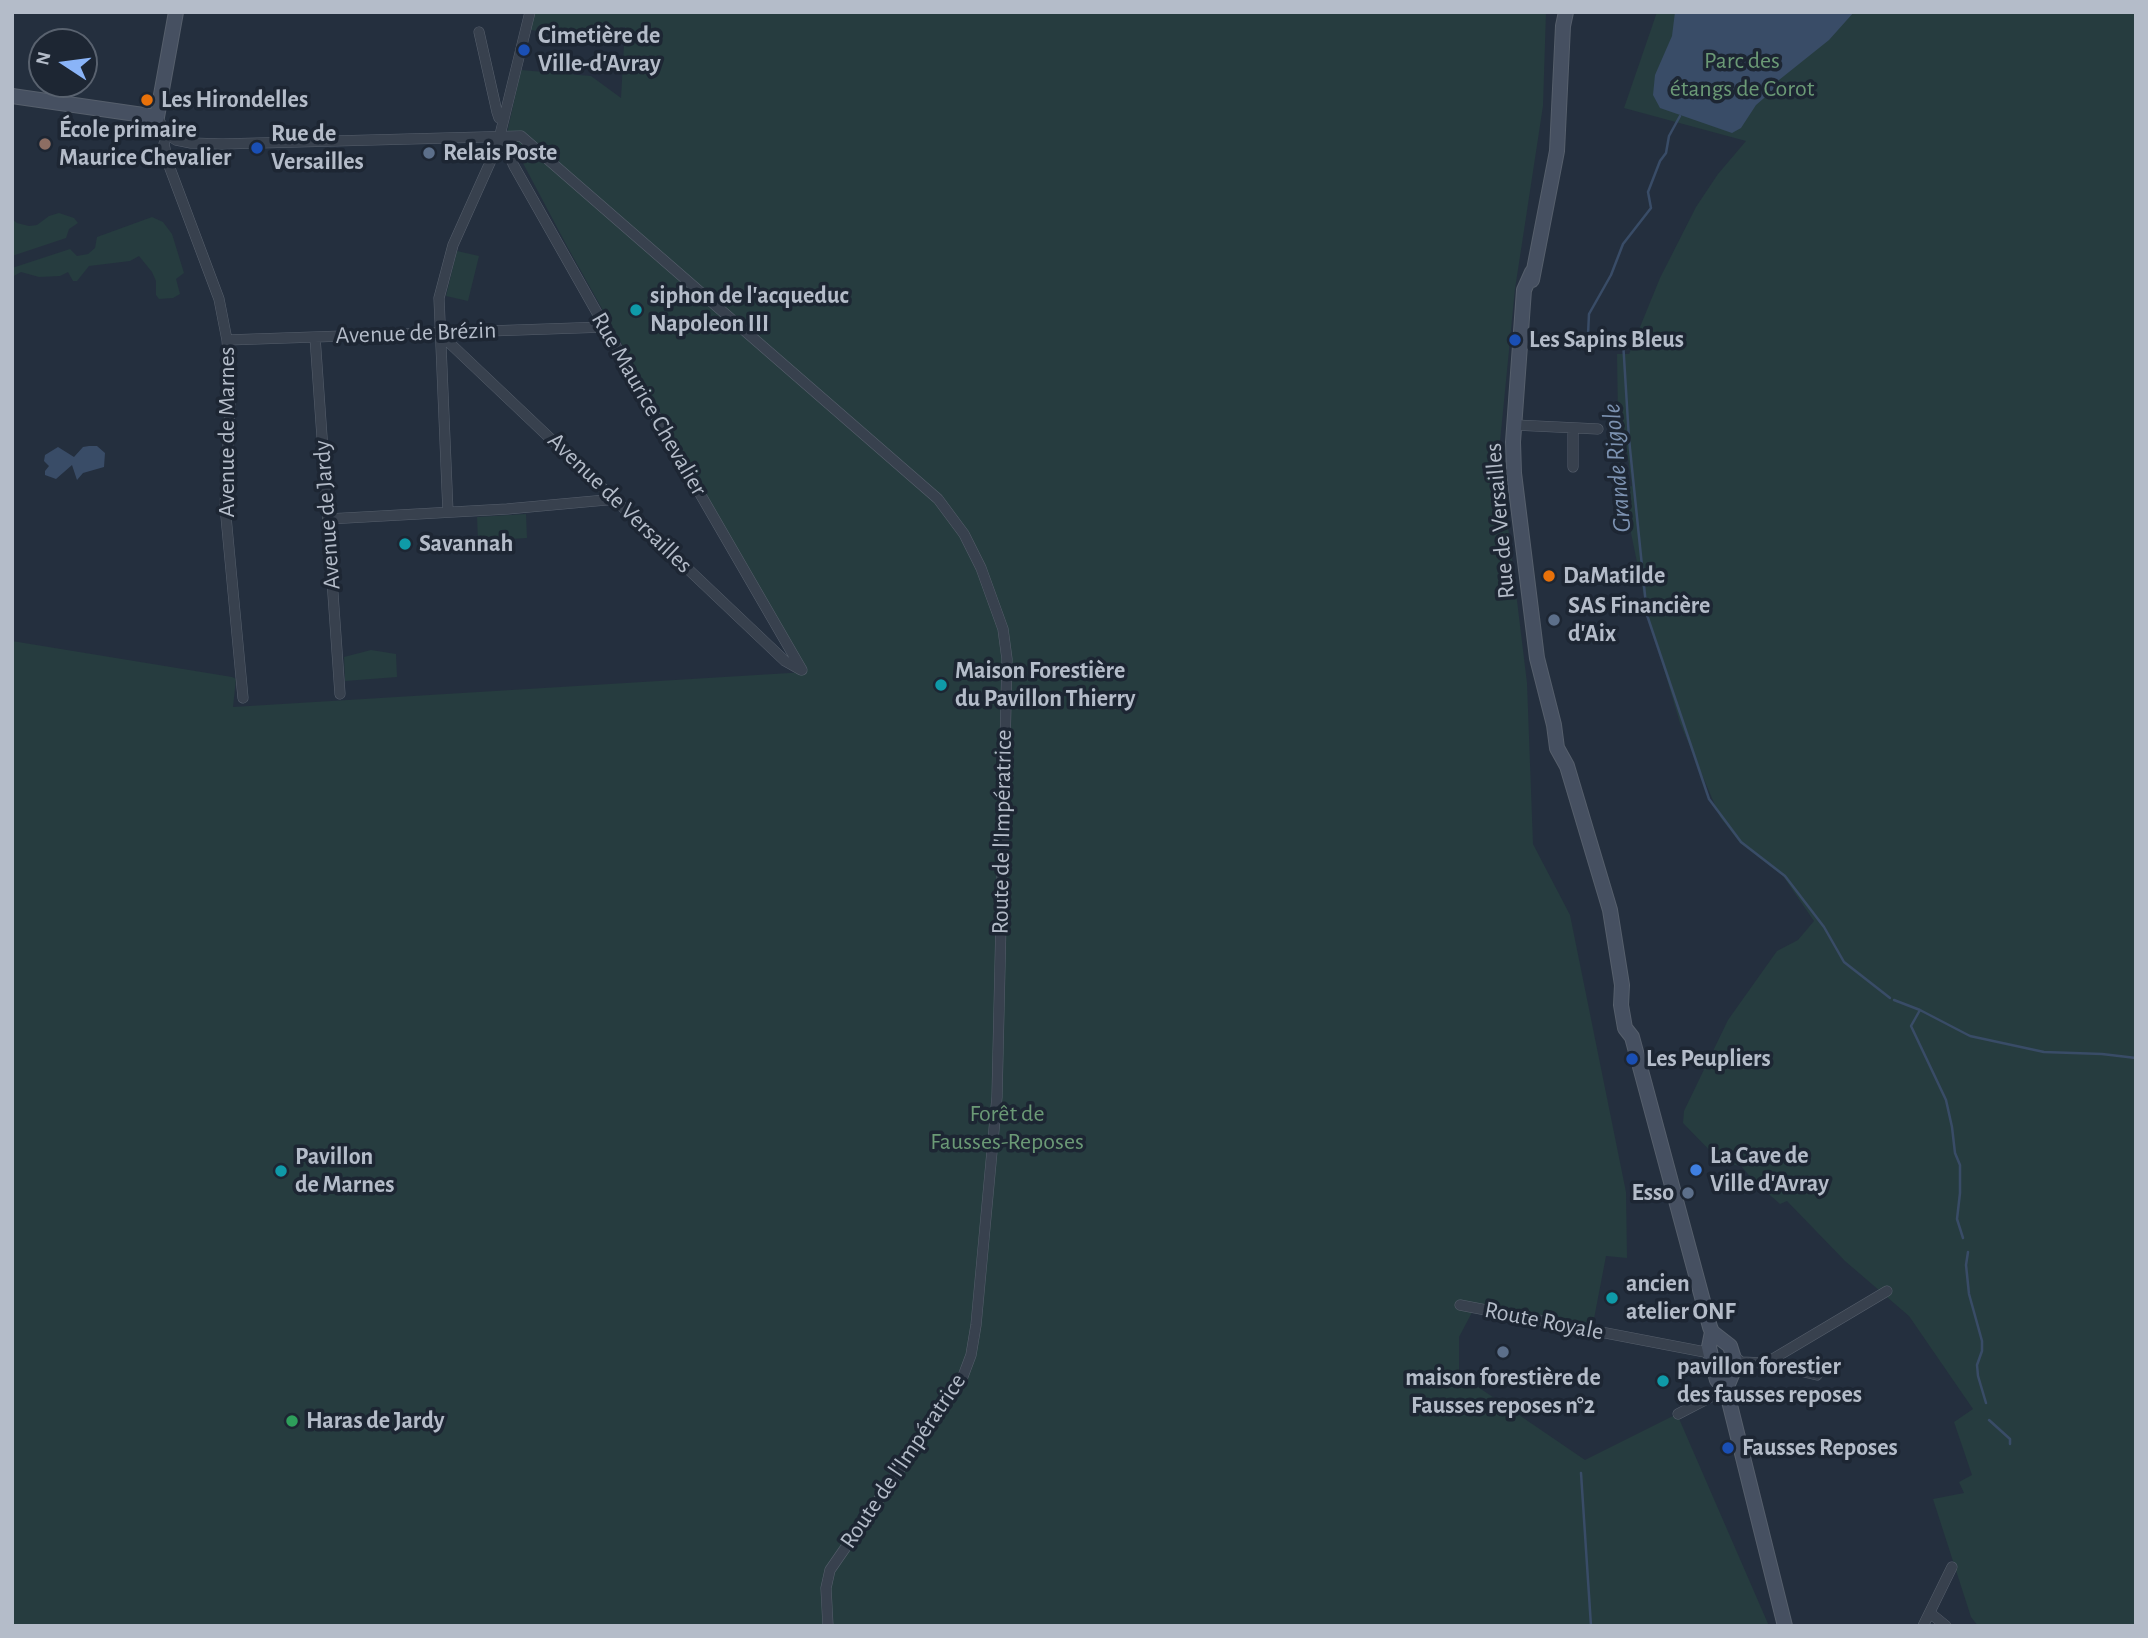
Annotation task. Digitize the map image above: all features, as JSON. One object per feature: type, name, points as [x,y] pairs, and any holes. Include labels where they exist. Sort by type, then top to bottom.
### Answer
[{"type":"main road","points":[[12,96],[157,117],[176,12]]},
{"type":"main road","name":"Rue de Versailles","points":[[1566,12],[1557,151],[1532,272],[1524,290],[1514,474],[1536,658],[1555,725],[1567,745],[1567,766],[1610,910],[1622,985],[1632,1014],[1632,1037],[1712,1332]]},
{"type":"main road","points":[[1728,1384],[1717,1380],[1709,1344],[1712,1332],[1730,1346],[1736,1365],[1728,1384],[1785,1626]]},
{"type":"street","points":[[448,512],[439,298],[453,244],[500,137],[530,12]]},
{"type":"street","points":[[479,32],[497,112],[499,118],[504,119]]},
{"type":"street","points":[[157,117],[167,134],[182,141],[216,144],[500,137]]},
{"type":"street","name":"Avenue de Marnes","points":[[167,134],[164,144],[168,163],[219,299],[227,340],[231,386],[225,506],[243,698]]},
{"type":"street","name":"Route de l'Impératrice","points":[[500,137],[521,136],[938,499],[964,534],[981,568],[1004,635],[1007,659],[997,1097],[984,1252],[972,1345],[962,1379],[830,1570],[826,1588],[828,1626]]},
{"type":"street","name":"Rue Maurice Chevalier","points":[[500,137],[605,327],[802,670]]},
{"type":"street","name":"Avenue de Brézin","points":[[227,340],[605,327]]},
{"type":"street","name":"Avenue de Versailles","points":[[439,332],[785,661],[802,670]]},
{"type":"street","name":"Avenue de Jardy","points":[[315,337],[340,694]]},
{"type":"street","points":[[1515,425],[1598,429]]},
{"type":"street","points":[[1573,428],[1573,467]]},
{"type":"street","points":[[328,519],[617,499]]},
{"type":"street","points":[[1678,1414],[1887,1291]]},
{"type":"street","name":"Route Royale","points":[[1460,1305],[1710,1353]]},
{"type":"street","points":[[1733,1356],[1741,1362],[1817,1375]]},
{"type":"street","points":[[1923,1626],[1952,1567]]},
{"type":"street","points":[[1930,1613],[1946,1626]]},
{"type":"green space","name":"Forêt de Fausses-Reposes","points":[[535,12],[1546,12],[1543,106],[1515,289],[1499,452],[1527,683],[1533,844],[1570,915],[1626,1192],[1627,1258],[1606,1256],[1593,1324],[1477,1303],[1459,1337],[1459,1374],[1585,1460],[1677,1414],[1769,1626],[12,1626],[12,641],[232,677],[236,679],[233,707],[806,672],[568,248],[507,133],[521,70],[591,76],[621,98],[625,27],[581,36],[530,30]]},
{"type":"green space","name":"Parc des étangs de Corot","points":[[1657,12],[2136,12],[2136,1626],[1978,1626],[1971,1617],[1933,1499],[1964,1493],[1959,1482],[1972,1475],[1954,1422],[1973,1409],[1909,1316],[1845,1261],[1787,1201],[1780,1204],[1741,1166],[1722,1163],[1683,1123],[1684,1111],[1728,1020],[1777,951],[1798,940],[1814,921],[1783,876],[1740,843],[1720,817],[1680,723],[1648,616],[1622,489],[1632,486],[1626,444],[1618,419],[1617,354],[1629,354],[1660,278],[1696,207],[1718,174],[1746,141],[1624,108]]},
{"type":"green space","points":[[59,213],[74,218],[78,223],[69,229],[66,238],[12,256],[12,219],[29,226],[37,225],[49,216]]},
{"type":"green space","points":[[152,217],[163,222],[172,234],[184,273],[176,279],[180,294],[173,298],[159,299],[152,272],[139,256],[130,261],[89,266],[77,281],[73,281],[68,272],[60,276],[39,277],[21,272],[12,277],[12,268],[70,249],[77,256],[88,254],[95,248],[97,237]]},
{"type":"green space","points":[[457,251],[479,256],[468,301],[446,296]]},
{"type":"green space","points":[[526,514],[527,538],[478,541],[477,517]]},
{"type":"green space","points":[[371,650],[396,654],[397,677],[345,681],[344,657]]},
{"type":"water","points":[[1675,12],[1854,12],[1829,40],[1779,80],[1771,92],[1756,105],[1741,128],[1732,133],[1660,108],[1653,95],[1655,75],[1672,36]]},
{"type":"water","points":[[97,446],[105,453],[104,467],[83,473],[77,480],[72,465],[56,479],[45,475],[49,466],[44,461],[45,455],[58,447],[74,457],[83,447]]},
{"type":"waterway","name":"Grande Rigole","points":[[1680,116],[1669,136],[1666,153],[1648,192],[1651,208],[1623,244],[1611,275],[1589,314],[1588,335],[1623,341],[1629,439],[1647,615],[1709,799],[1741,842],[1785,876],[1824,927],[1844,962],[1890,998]]},
{"type":"waterway","name":"Grande Rigole","points":[[1894,1000],[1970,1036],[2044,1052],[2136,1058]]},
{"type":"waterway","points":[[1920,1010],[1911,1026],[1946,1100],[1955,1153],[1960,1165],[1957,1219],[1963,1238]]},
{"type":"waterway","points":[[1968,1252],[1966,1265],[1969,1294],[1982,1341],[1977,1365],[1978,1376],[1986,1403]]},
{"type":"waterway","points":[[1989,1420],[2010,1439],[2010,1444]]},
{"type":"waterway","points":[[1581,1473],[1591,1626]]},
{"type":"place","name":"Cimetière de Ville-d'Avray","points":[[524,50]]},
{"type":"place","name":"Les Hirondelles","points":[[147,100]]},
{"type":"place","name":"École primaire Maurice Chevalier","points":[[45,144]]},
{"type":"place","name":"Rue de Versailles","points":[[257,148]]},
{"type":"place","name":"Relais Poste","points":[[429,153]]},
{"type":"place","name":"siphon de l'acqueduc Napoleon III","points":[[636,310]]},
{"type":"place","name":"Les Sapins Bleus","points":[[1515,340]]},
{"type":"place","name":"Savannah","points":[[405,544]]},
{"type":"place","name":"DaMatilde","points":[[1549,576]]},
{"type":"place","name":"SAS Financière d'Aix","points":[[1554,620]]},
{"type":"place","name":"Maison Forestière du Pavillon Thierry","points":[[941,685]]},
{"type":"place","name":"Les Peupliers","points":[[1632,1059]]},
{"type":"place","name":"La Cave de Ville d'Avray","points":[[1696,1170]]},
{"type":"place","name":"Pavillon de Marnes","points":[[281,1171]]},
{"type":"place","name":"Esso","points":[[1688,1193]]},
{"type":"place","name":"ancien atelier ONF","points":[[1612,1298]]},
{"type":"place","name":"maison forestière de Fausses reposes n°2","points":[[1503,1352]]},
{"type":"place","name":"pavillon forestier des fausses reposes","points":[[1663,1381]]},
{"type":"place","name":"Haras de Jardy","points":[[292,1421]]},
{"type":"place","name":"Fausses Reposes","points":[[1728,1448]]}]
